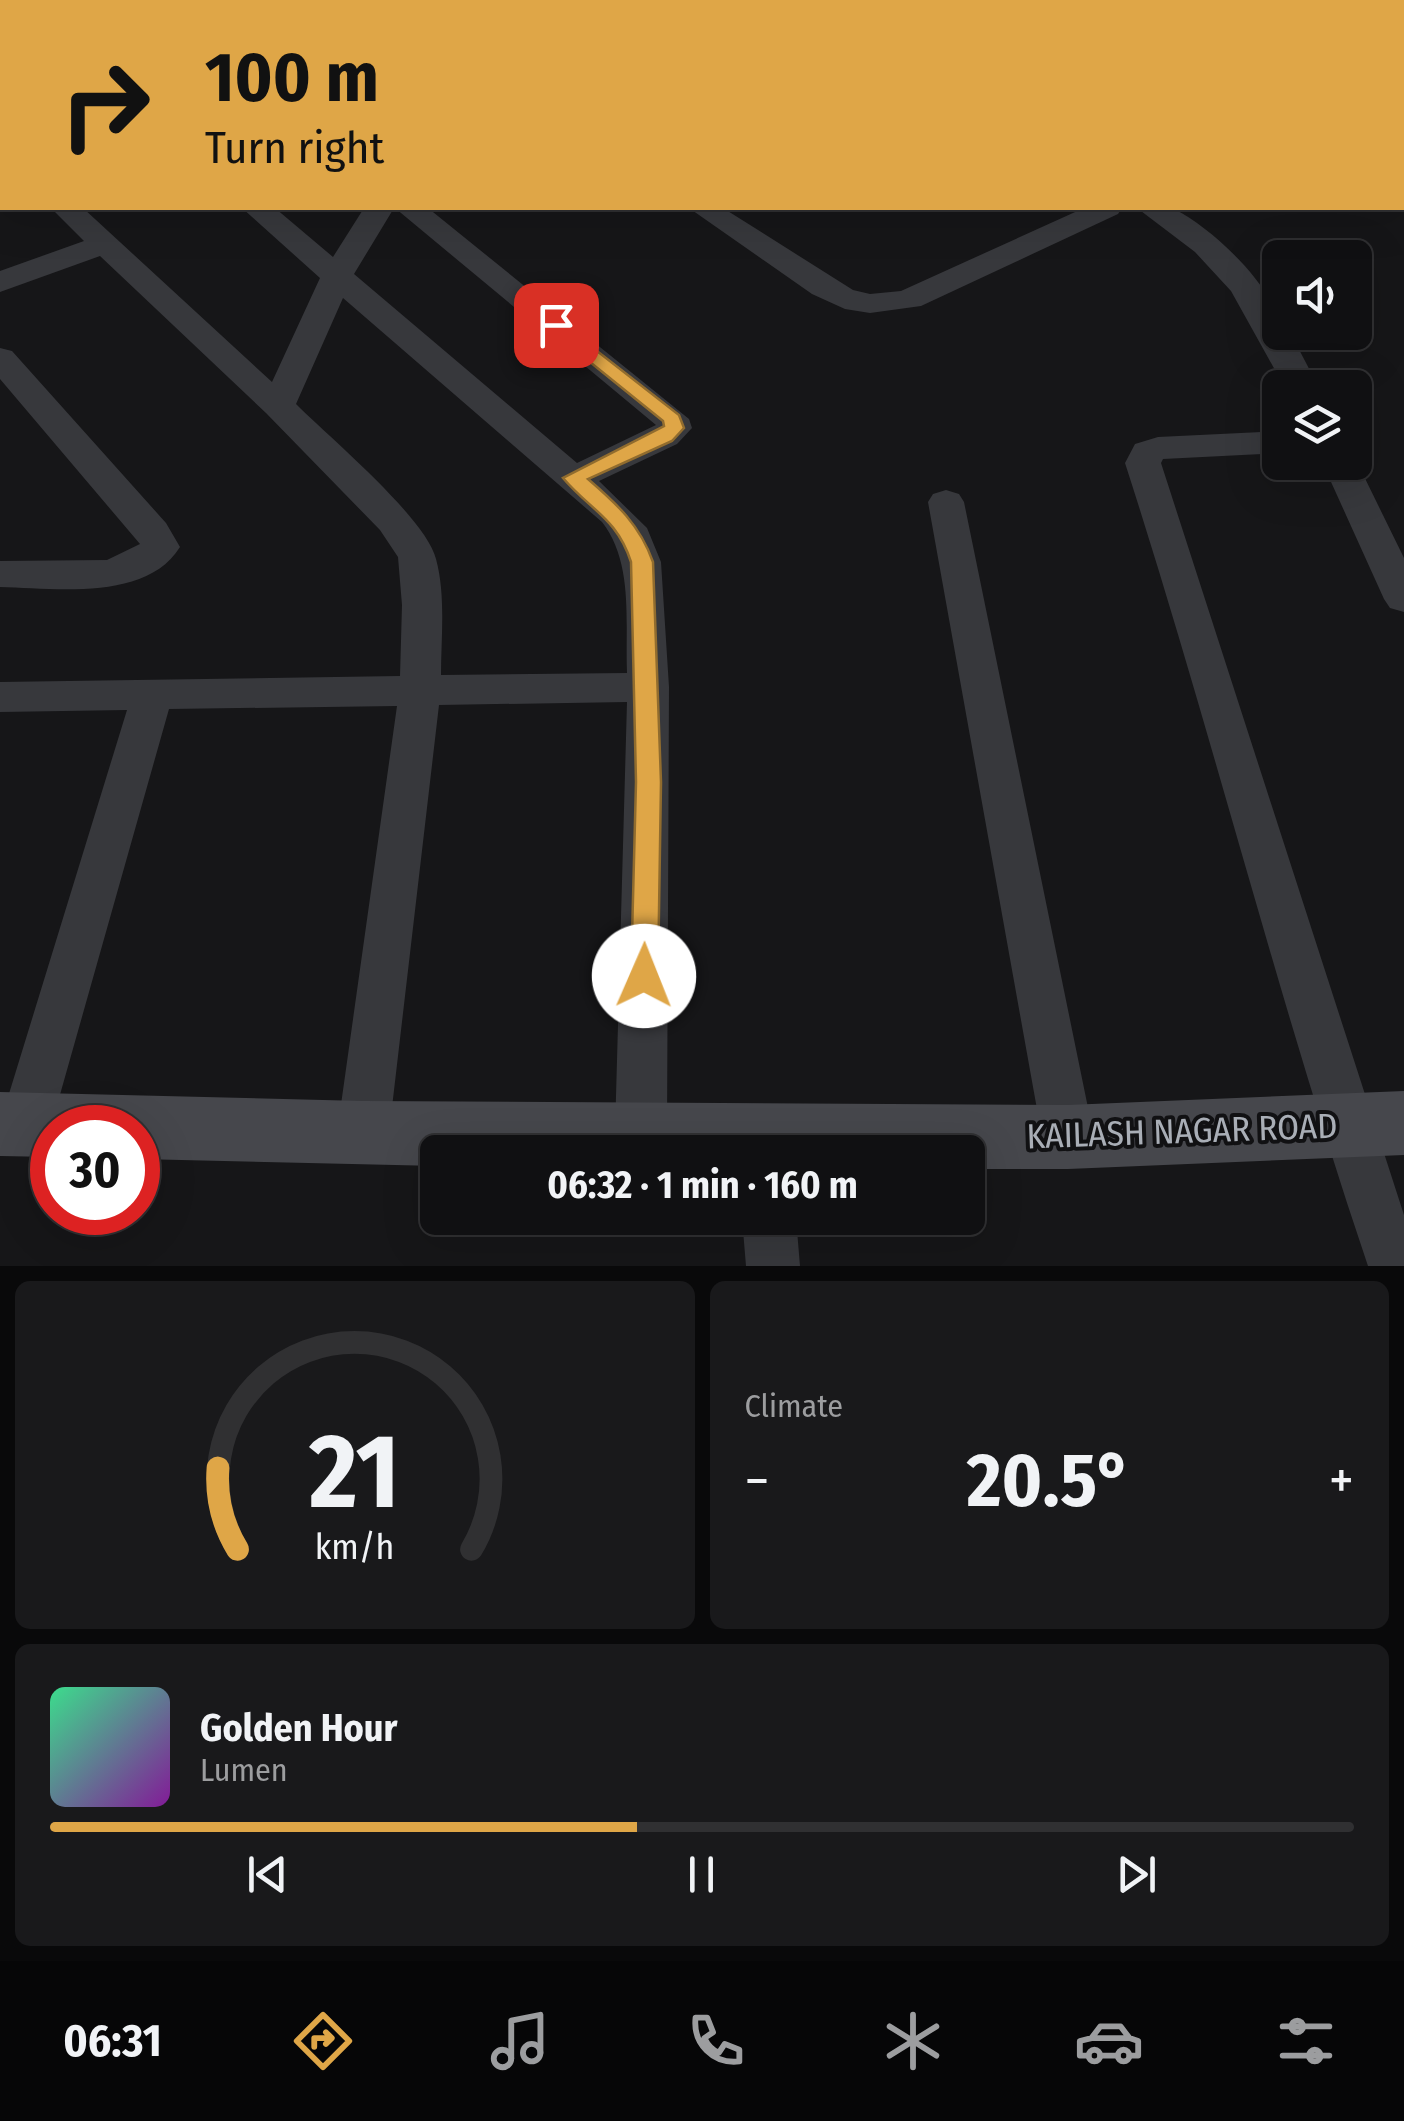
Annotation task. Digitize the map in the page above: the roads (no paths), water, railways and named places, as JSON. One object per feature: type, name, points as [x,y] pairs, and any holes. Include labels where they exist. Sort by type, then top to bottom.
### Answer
[{"type":"street","points":[[68,210],[278,406],[393,522],[417,556],[422,605],[420,690],[363,1133]]},
{"type":"street","points":[[259,210],[616,514],[634,537],[642,562],[648,687],[641,1132]]},
{"type":"street","points":[[278,406],[338,274],[378,210]]},
{"type":"street","points":[[412,210],[672,419],[674,428],[665,436],[574,478]]},
{"type":"street","points":[[707,210],[826,287],[852,301],[882,305],[910,299],[1104,210]]},
{"type":"street","points":[[1155,210],[1188,230],[1238,274],[1267,317],[1293,370]]},
{"type":"street","points":[[0,282],[104,244]]},
{"type":"street","points":[[0,358],[153,532],[161,547],[148,561],[122,570],[0,574]]},
{"type":"street","points":[[1262,443],[1158,448],[1148,452],[1143,463],[1374,1123],[1395,1266]]},
{"type":"street","points":[[1350,480],[1394,556],[1404,599]]},
{"type":"street","points":[[946,502],[1068,1137]]},
{"type":"street","points":[[0,698],[648,687]]},
{"type":"street","points":[[13,1123],[152,694]]},
{"type":"street","name":"KAILASH NAGAR ROAD","points":[[13,1123],[363,1133],[669,1135]]},
{"type":"street","name":"KAILASH NAGAR ROAD","points":[[985,1139],[1374,1123]]},
{"type":"street","points":[[770,1235],[773,1266]]}]
